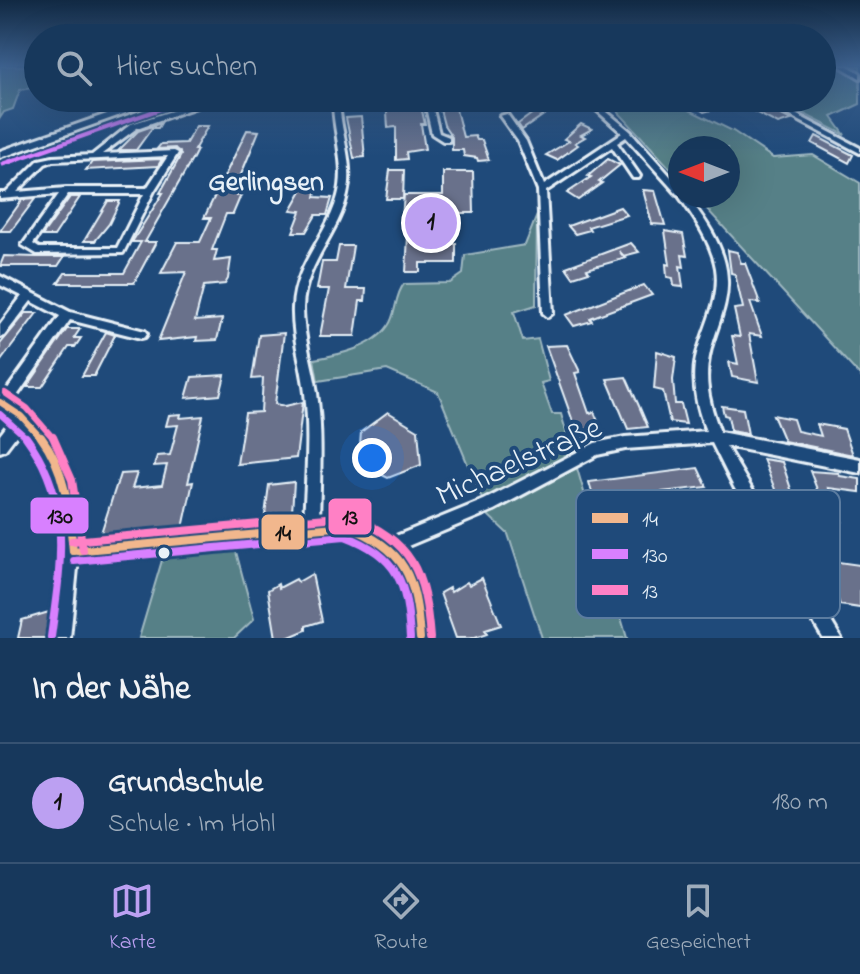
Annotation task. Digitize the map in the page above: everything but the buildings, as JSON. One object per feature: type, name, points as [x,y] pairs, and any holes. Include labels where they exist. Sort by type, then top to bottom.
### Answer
[{"type":"main road","points":[[0,155],[123,112]]},
{"type":"street","points":[[95,156],[134,126],[176,112]]},
{"type":"street","points":[[311,528],[314,433],[298,311],[305,272],[334,220],[343,194],[346,163],[337,129],[336,112]]},
{"type":"street","points":[[430,112],[436,134],[446,139]]},
{"type":"street","points":[[602,112],[627,133],[668,178]]},
{"type":"street","points":[[786,112],[860,151]]},
{"type":"street","points":[[504,116],[522,141],[542,190],[548,313]]},
{"type":"street","points":[[542,190],[627,133]]},
{"type":"street","points":[[613,143],[636,176]]},
{"type":"street","points":[[5,195],[42,162],[174,153],[150,191],[120,251],[37,251],[27,245],[66,191]]},
{"type":"street","points":[[5,195],[150,191]]},
{"type":"street","points":[[691,208],[718,256],[722,278],[722,294],[704,345],[699,371],[700,388],[713,437],[744,490]]},
{"type":"street","points":[[0,280],[67,315],[141,334]]},
{"type":"street","points":[[0,333],[28,297]]},
{"type":"street","points":[[61,638],[73,551],[66,478],[40,432],[23,416],[2,403],[67,315]]},
{"type":"street","points":[[0,446],[23,416]]},
{"type":"street","name":"Michaelstraße","points":[[392,545],[489,505],[595,449],[625,443],[713,437],[860,466]]},
{"type":"street","points":[[73,551],[311,528],[346,526],[365,530],[392,545],[413,581],[420,638]]},
{"type":"street","points":[[820,618],[832,638]]},
{"type":"green space","points":[[0,96],[18,96],[13,109],[4,112],[0,118]]},
{"type":"green space","points":[[836,96],[860,96],[860,104],[832,117],[845,135],[800,112],[836,112]]},
{"type":"green space","points":[[619,112],[694,112],[733,131],[773,158],[813,155],[860,183],[860,376],[706,208],[740,208],[740,136],[668,136],[668,166]]},
{"type":"green space","points":[[537,215],[536,305],[514,312],[523,341],[538,339],[549,381],[541,383],[552,414],[561,414],[583,490],[576,490],[576,618],[621,618],[627,638],[542,638],[508,534],[489,516],[438,392],[387,370],[318,381],[314,359],[354,349],[381,334],[391,321],[404,284],[450,283],[463,274],[465,255],[525,245]]},
{"type":"green space","points":[[235,548],[254,619],[234,638],[139,638],[163,557]]},
{"type":"transit line","name":"130","points":[[3,164],[152,112]]},
{"type":"transit line","name":"13","points":[[5,393],[44,424],[66,460],[77,501],[83,550]]},
{"type":"transit line","name":"14","points":[[0,402],[37,431],[58,465],[68,505],[73,551]]},
{"type":"transit line","name":"130","points":[[0,414],[26,436],[43,460],[54,486],[60,514],[61,544],[51,637]]},
{"type":"transit line","name":"13","points":[[72,541],[349,516],[389,534],[413,560],[425,595],[430,638]]},
{"type":"transit line","name":"14","points":[[73,551],[346,526],[383,543],[405,567],[416,598],[420,638]]},
{"type":"transit line","name":"130","points":[[74,561],[345,536],[378,551],[397,573],[407,602],[410,638]]},
{"type":"place","name":"Grundschule","points":[[431,223]]},
{"type":"district","name":"Gerlingsen","points":[[266,180]]}]
